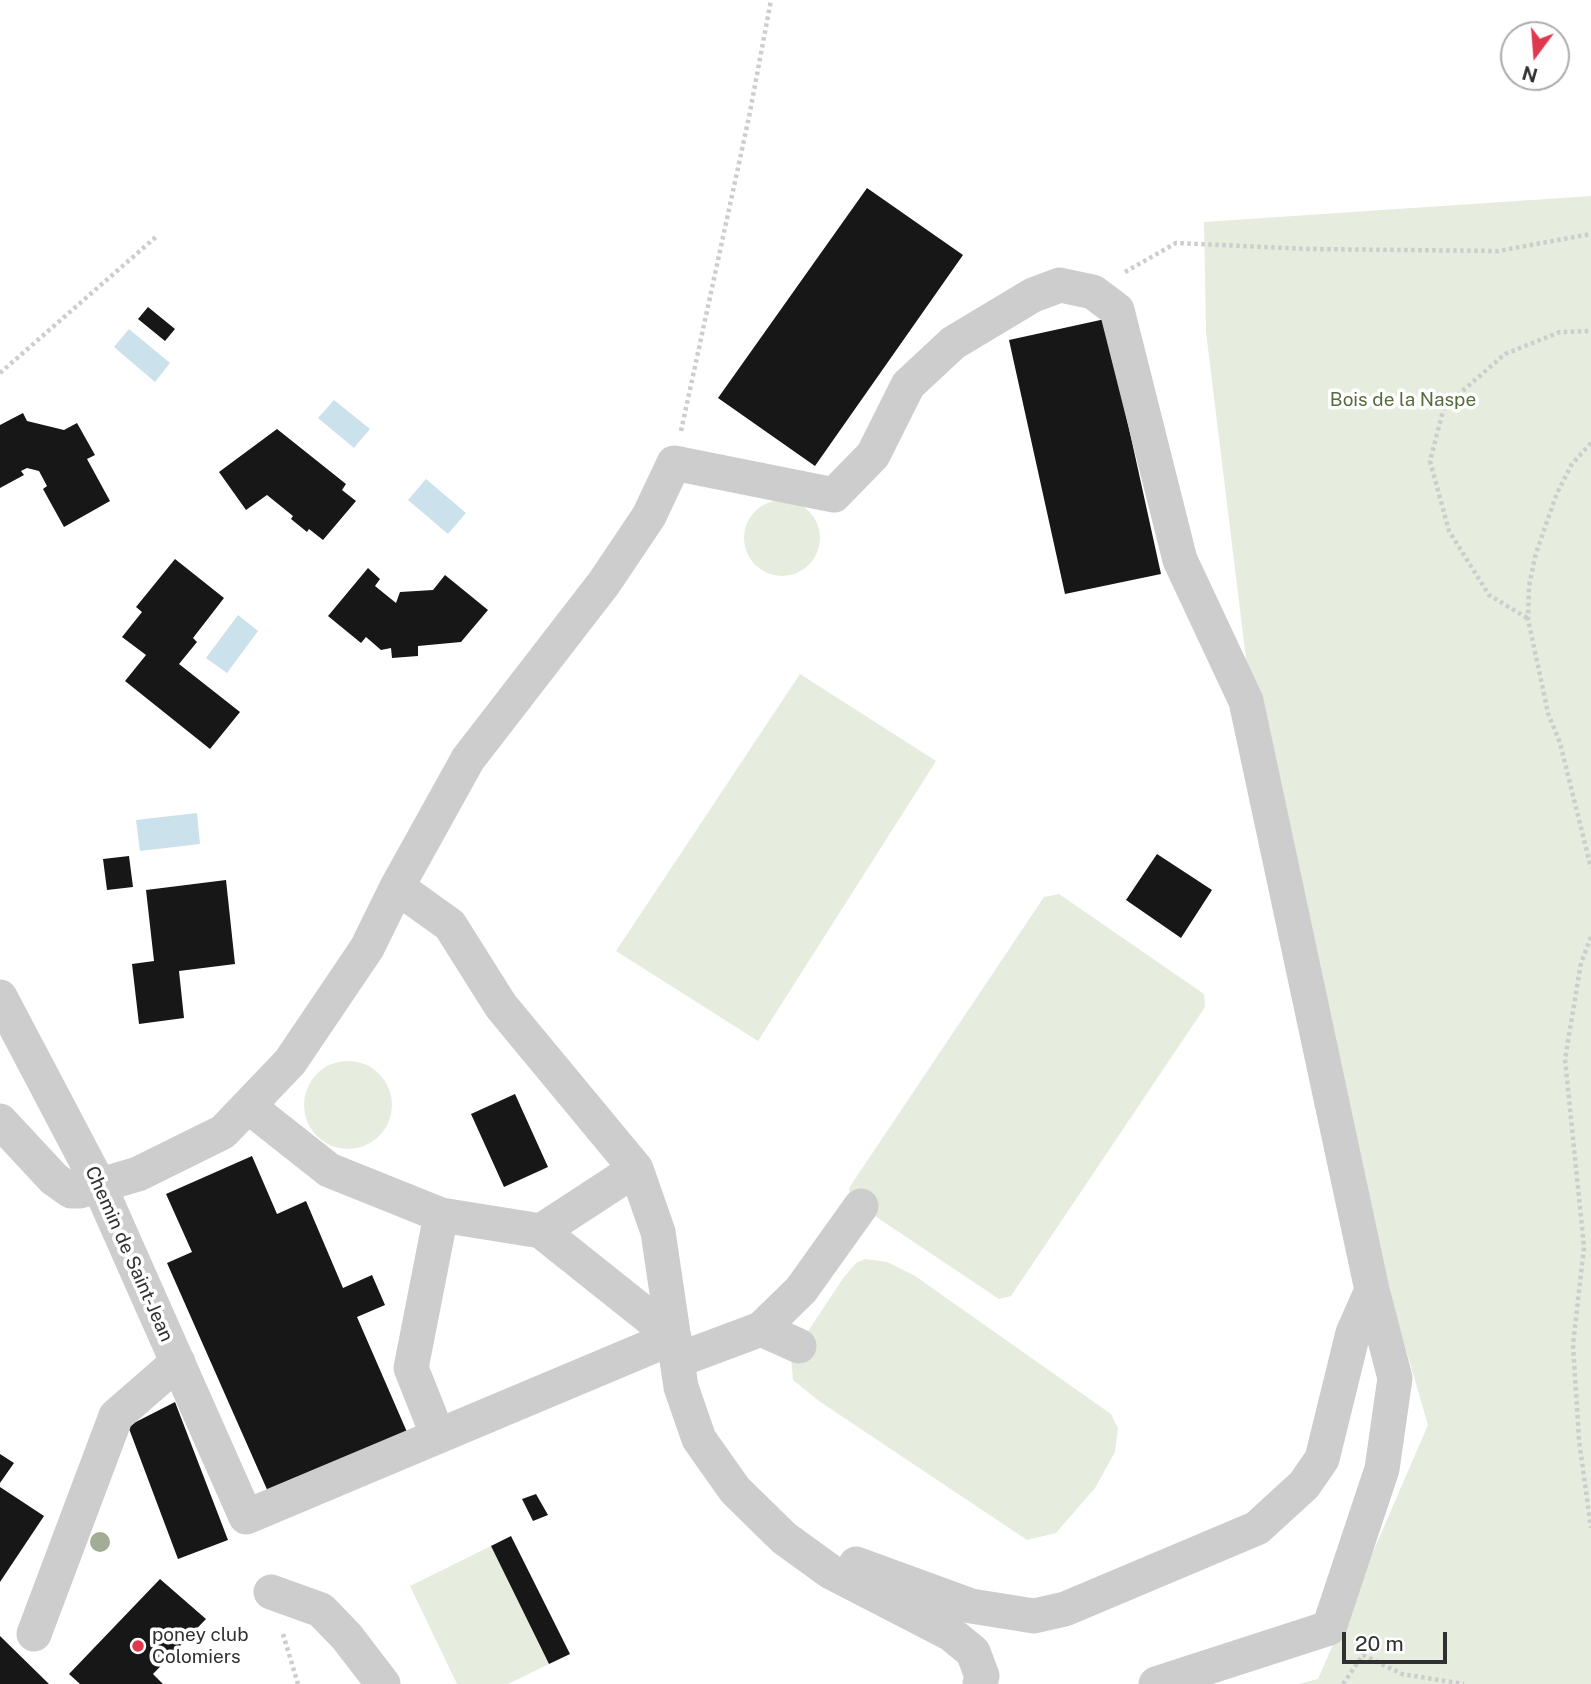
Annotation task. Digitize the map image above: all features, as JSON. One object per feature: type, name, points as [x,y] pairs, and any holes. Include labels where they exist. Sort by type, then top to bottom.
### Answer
[{"type":"street","points":[[0,1121],[62,1187],[71,1191],[80,1191],[138,1174],[223,1132],[290,1062],[352,971],[367,948],[397,887],[468,759],[604,583],[649,516],[674,463],[834,495],[873,455],[908,385],[953,343],[1033,295],[1060,285],[1093,292],[1117,310],[1180,560],[1246,701],[1372,1290],[1395,1378],[1393,1407],[1382,1469],[1329,1628],[1156,1684]]},
{"type":"street","points":[[397,887],[450,925],[501,1006],[636,1169],[658,1232],[681,1387],[699,1439],[735,1490],[784,1538],[831,1572],[951,1634],[973,1652],[982,1676],[980,1684]]},
{"type":"street","name":"Chemin de Saint-Jean","points":[[0,997],[99,1185],[246,1517],[438,1436]]},
{"type":"street","points":[[248,1106],[329,1170],[441,1216],[541,1231],[676,1349]]},
{"type":"street","points":[[541,1231],[636,1169]]},
{"type":"street","points":[[441,1216],[411,1368],[438,1436],[676,1349],[761,1329],[801,1290],[861,1206]]},
{"type":"street","points":[[784,1538],[971,1606],[1034,1616],[1065,1609],[1256,1528],[1304,1485],[1322,1459],[1353,1333],[1372,1290]]},
{"type":"street","points":[[761,1329],[799,1346]]},
{"type":"street","points":[[34,1634],[117,1416],[178,1362]]},
{"type":"street","points":[[271,1592],[320,1610],[347,1637],[383,1684]]},
{"type":"path","points":[[674,463],[749,117],[771,0]]},
{"type":"path","points":[[1093,292],[1175,243],[1308,249],[1498,251],[1591,234]]},
{"type":"path","points":[[0,373],[157,236]]},
{"type":"path","points":[[1528,619],[1489,595],[1449,531],[1430,461],[1444,407],[1504,354],[1560,332],[1591,331]]},
{"type":"path","points":[[1591,443],[1572,464],[1557,493],[1536,553],[1529,586],[1528,619],[1548,713],[1559,743],[1591,868]]},
{"type":"path","points":[[1591,937],[1581,964],[1566,1059],[1584,1247],[1573,1345],[1579,1440],[1591,1528]]},
{"type":"path","points":[[1343,1684],[1363,1655],[1402,1674],[1464,1684]]},
{"type":"green space","name":"Bois de la Naspe","points":[[1591,196],[1591,1684],[1299,1684],[1318,1679],[1428,1425],[1276,904],[1206,332],[1204,222]]},
{"type":"green space","points":[[782,500],[796,503],[809,511],[817,524],[820,538],[817,552],[809,565],[796,573],[782,576],[768,573],[755,565],[747,552],[744,538],[747,524],[755,511],[768,503]]},
{"type":"green space","points":[[800,674],[936,761],[758,1041],[616,951]]},
{"type":"green space","points":[[1059,894],[1204,994],[1205,1007],[1011,1296],[999,1299],[851,1200],[849,1188],[1044,897]]},
{"type":"green space","points":[[348,1061],[373,1068],[385,1080],[392,1105],[385,1130],[373,1142],[348,1149],[323,1142],[311,1130],[304,1105],[311,1080],[323,1068]]},
{"type":"green space","points":[[865,1259],[887,1262],[915,1276],[1111,1414],[1118,1428],[1115,1452],[1095,1488],[1056,1533],[1027,1540],[819,1401],[793,1380],[791,1357],[844,1277],[856,1263]]},
{"type":"green space","points":[[491,1546],[549,1664],[508,1684],[457,1684],[410,1586]]},
{"type":"water","points":[[129,329],[170,363],[155,382],[114,347]]},
{"type":"water","points":[[334,400],[370,429],[354,448],[318,418]]},
{"type":"water","points":[[426,479],[466,513],[448,534],[408,500]]},
{"type":"water","points":[[238,615],[258,631],[227,673],[206,658]]},
{"type":"water","points":[[197,813],[200,844],[140,851],[136,820]]},
{"type":"building","points":[[867,188],[963,255],[815,466],[718,398]]},
{"type":"building","points":[[148,307],[175,329],[165,341],[138,319]]},
{"type":"building","points":[[1105,319],[1161,574],[1065,594],[1009,340]]},
{"type":"building","points":[[23,413],[27,421],[64,430],[77,423],[95,455],[87,459],[110,501],[64,527],[43,489],[47,486],[39,471],[27,468],[21,471],[24,475],[0,488],[0,425]]},
{"type":"building","points":[[277,429],[346,484],[342,490],[356,501],[323,540],[309,529],[307,532],[291,519],[293,516],[267,495],[246,510],[219,472]]},
{"type":"building","points":[[175,559],[224,598],[193,638],[197,642],[179,664],[240,712],[210,749],[125,681],[146,655],[122,637],[142,612],[136,607]]},
{"type":"building","points":[[368,568],[380,579],[375,586],[396,603],[400,592],[433,590],[445,575],[488,610],[461,642],[418,646],[418,656],[392,658],[391,648],[381,650],[366,637],[361,643],[328,616]]},
{"type":"building","points":[[1157,854],[1212,890],[1181,938],[1126,900]]},
{"type":"building","points":[[129,856],[133,887],[107,890],[103,859]]},
{"type":"building","points":[[226,880],[235,964],[179,971],[184,1018],[139,1024],[132,964],[154,961],[146,890]]},
{"type":"building","points":[[515,1094],[548,1167],[504,1187],[471,1114]]},
{"type":"building","points":[[252,1156],[277,1214],[306,1201],[343,1288],[372,1275],[385,1305],[357,1317],[407,1432],[269,1494],[167,1263],[192,1252],[166,1194]]},
{"type":"building","points":[[175,1402],[228,1540],[178,1559],[128,1426]]},
{"type":"building","points":[[0,1454],[14,1463],[0,1483]]},
{"type":"building","points":[[0,1487],[44,1516],[0,1582]]},
{"type":"building","points":[[536,1494],[548,1515],[533,1521],[522,1499]]},
{"type":"building","points":[[511,1536],[570,1654],[549,1664],[491,1546]]},
{"type":"building","name":"poney club Colomiers","points":[[160,1579],[206,1619],[153,1674],[163,1684],[80,1684],[69,1674]]},
{"type":"building","points":[[0,1636],[49,1684],[0,1684]]},
{"type":"place","name":"poney club Colomiers","points":[[138,1646]]}]
